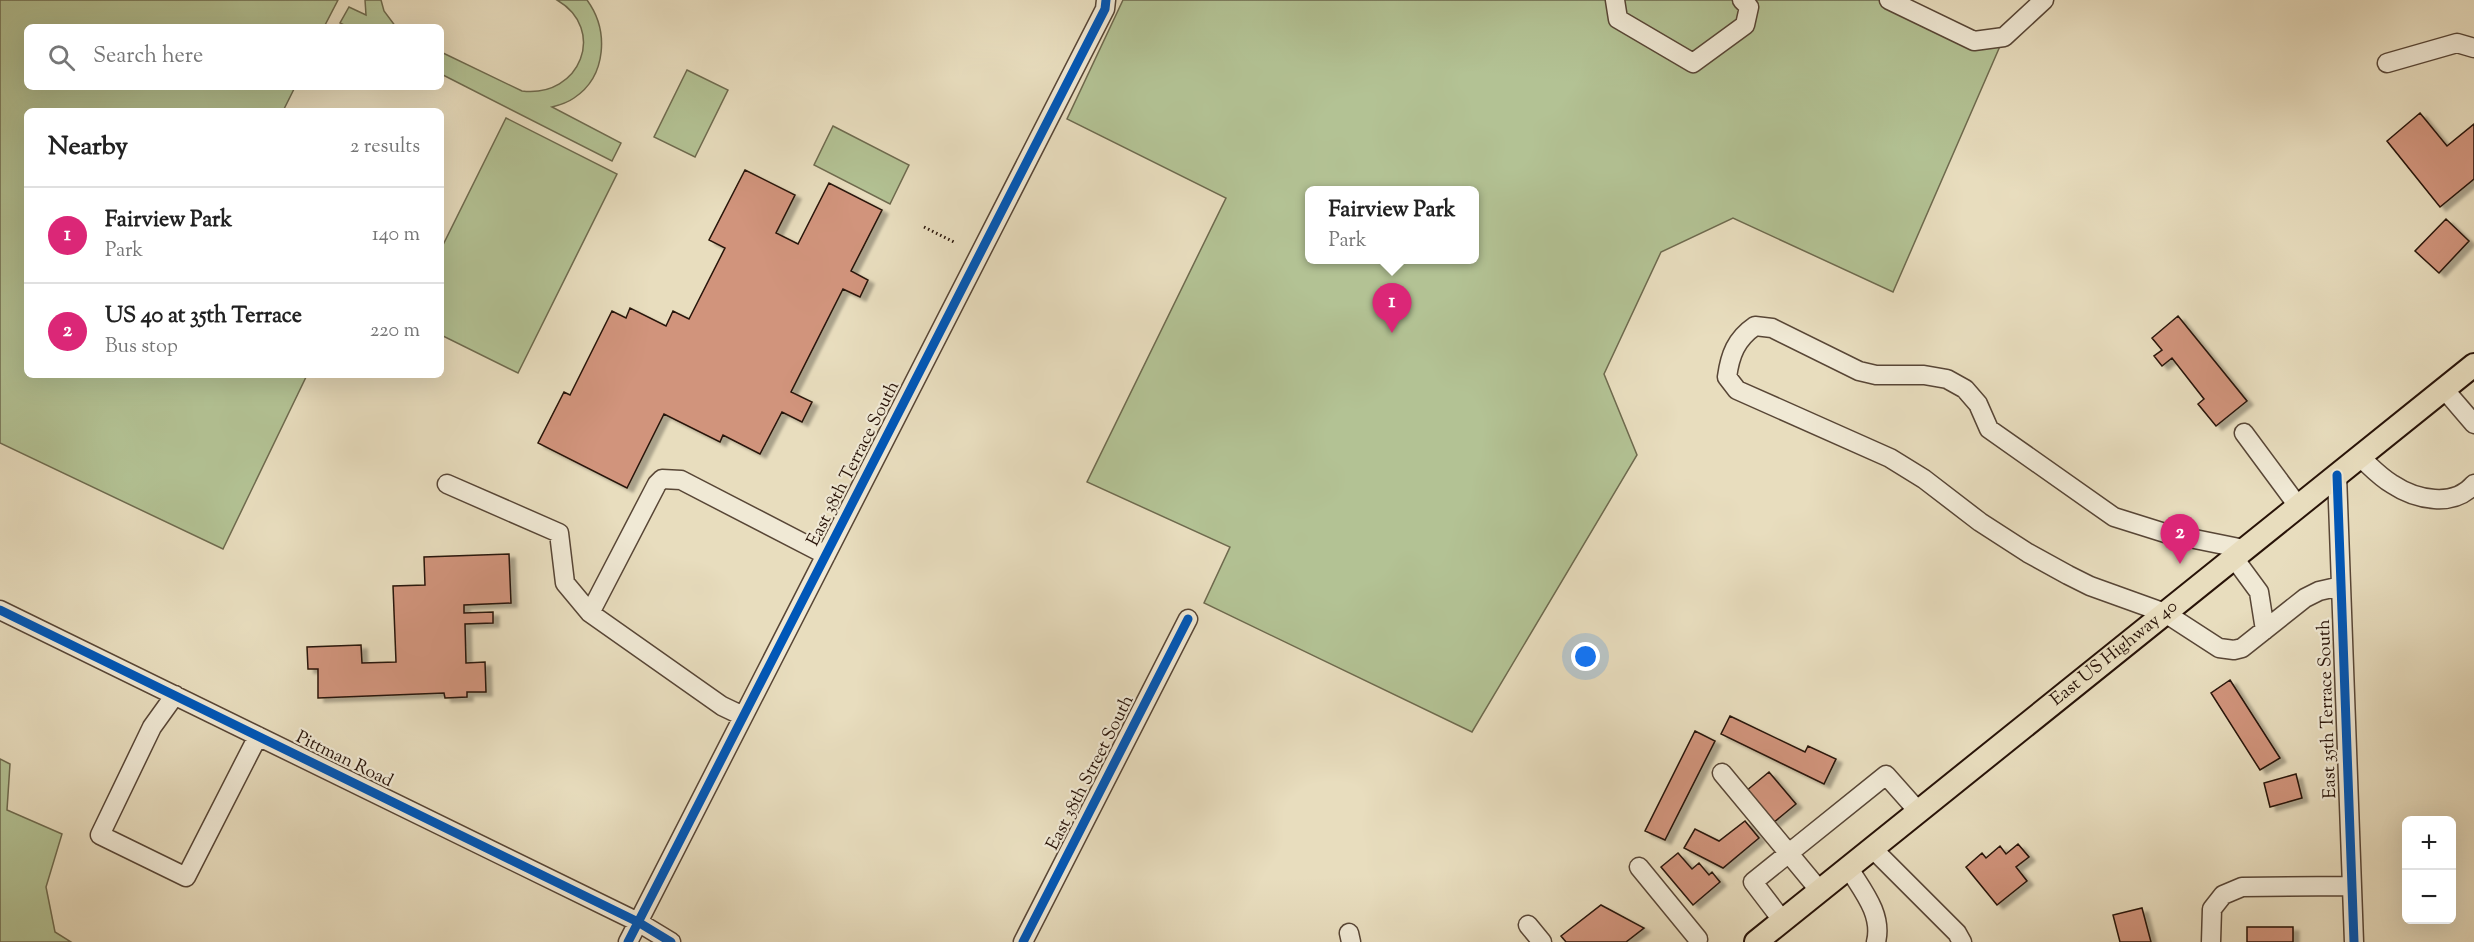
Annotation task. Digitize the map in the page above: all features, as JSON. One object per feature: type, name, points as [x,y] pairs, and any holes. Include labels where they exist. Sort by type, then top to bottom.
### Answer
[{"type":"main road","name":"East US Highway 40","points":[[1756,942],[2474,365]]},
{"type":"street","name":"East 38th Terrace South","points":[[628,942],[1105,9],[1106,0]]},
{"type":"street","points":[[1615,0],[1618,19],[1693,63],[1745,25],[1749,7],[1742,0]]},
{"type":"street","points":[[1888,0],[1974,41],[2004,37],[2044,0]]},
{"type":"street","points":[[2386,63],[2457,43],[2474,48]]},
{"type":"street","points":[[2265,630],[2259,591],[2239,553],[2165,533],[2114,516],[1989,429],[1978,404],[1965,389],[1947,379],[1924,375],[1876,375],[1859,371],[1772,328],[1755,326],[1743,334],[1730,355],[1727,377],[1737,390],[1890,458],[1924,479],[1980,522],[2028,553],[2090,586],[2165,613],[2209,644],[2225,649],[2242,648],[2265,630],[2305,598],[2319,591],[2341,586]]},
{"type":"street","points":[[2444,389],[2474,424]]},
{"type":"street","points":[[2244,433],[2298,506]]},
{"type":"street","points":[[2360,457],[2392,485],[2421,498],[2448,500],[2474,484]]},
{"type":"street","name":"East 35th Terrace South","points":[[2337,475],[2354,942]]},
{"type":"street","points":[[590,613],[657,484],[662,479],[681,480],[826,555]]},
{"type":"street","points":[[447,484],[559,533],[565,583],[590,613],[722,706],[743,716]]},
{"type":"street","name":"Pittman Road","points":[[0,610],[638,922],[671,942]]},
{"type":"street","name":"East 38th Street South","points":[[1023,942],[1188,619]]},
{"type":"street","points":[[175,696],[152,727],[100,835],[186,877],[258,736]]},
{"type":"street","points":[[1722,773],[1820,891]]},
{"type":"street","points":[[1782,920],[1753,882],[1886,776],[1918,811]]},
{"type":"street","points":[[1872,848],[1957,933],[1962,942]]},
{"type":"street","points":[[1639,867],[1698,941]]},
{"type":"street","points":[[1848,867],[1871,905],[1878,924],[1876,942]]},
{"type":"street","points":[[2211,942],[2212,909],[2223,895],[2242,886],[2351,886]]},
{"type":"street","points":[[1528,925],[1542,942]]},
{"type":"path","points":[[924,227],[956,243]]},
{"type":"green space","points":[[0,0],[338,0],[326,24],[24,24],[24,90],[294,90],[284,108],[24,108],[24,378],[306,378],[223,549],[0,443]]},
{"type":"green space","points":[[365,0],[381,0],[384,11],[394,24],[340,23],[349,7],[366,15]]},
{"type":"green space","points":[[557,0],[587,0],[599,25],[601,52],[593,78],[585,89],[569,101],[552,107],[621,143],[612,161],[444,76],[444,53],[522,91],[542,90],[559,84],[572,73],[580,59],[583,43],[581,27],[572,13]]},
{"type":"green space","points":[[1123,0],[1889,0],[1973,41],[2004,37],[1893,292],[1733,218],[1661,252],[1604,374],[1637,455],[1472,732],[1204,603],[1230,547],[1087,482],[1226,198],[1067,119]]},
{"type":"green space","points":[[687,70],[728,90],[695,157],[654,137]]},
{"type":"green space","points":[[506,118],[617,174],[518,373],[444,336],[444,243]]},
{"type":"green space","points":[[833,126],[909,165],[890,204],[814,165]]},
{"type":"green space","points":[[0,759],[10,764],[7,810],[62,834],[46,887],[55,932],[71,942],[0,942]]},
{"type":"building","points":[[2420,113],[2447,146],[2474,124],[2474,179],[2440,207],[2387,141]]},
{"type":"building","points":[[745,170],[795,195],[776,233],[798,244],[829,183],[882,210],[851,271],[868,280],[860,297],[843,289],[791,392],[812,402],[802,422],[782,412],[760,454],[723,435],[720,442],[664,414],[627,488],[538,443],[564,392],[570,395],[612,311],[626,318],[630,308],[666,326],[673,311],[689,319],[725,248],[709,240]]},
{"type":"building","points":[[2446,219],[2469,241],[2439,273],[2415,251]]},
{"type":"building","points":[[2178,316],[2247,401],[2216,426],[2198,404],[2204,399],[2172,358],[2162,366],[2154,356],[2162,350],[2152,338]]},
{"type":"building","points":[[509,554],[511,603],[464,605],[464,613],[493,612],[493,623],[465,624],[466,663],[485,662],[486,692],[467,692],[467,697],[445,698],[444,693],[318,698],[318,669],[308,669],[307,647],[361,645],[362,663],[396,662],[393,586],[425,585],[424,557]]},
{"type":"building","points":[[2230,680],[2280,758],[2260,770],[2211,693]]},
{"type":"building","points":[[1730,716],[1805,752],[1808,746],[1836,759],[1824,784],[1721,734]]},
{"type":"building","points":[[1695,731],[1715,741],[1665,840],[1645,831]]},
{"type":"building","points":[[1769,772],[1796,804],[1773,823],[1746,791]]},
{"type":"building","points":[[2296,774],[2302,798],[2270,807],[2264,783]]},
{"type":"building","points":[[1745,821],[1759,838],[1723,868],[1684,848],[1695,829],[1719,841]]},
{"type":"building","points":[[2018,844],[2029,857],[2016,867],[2027,881],[1997,905],[1966,867],[1982,853],[1986,858],[2000,846],[2006,854]]},
{"type":"building","points":[[1678,853],[1692,869],[1699,863],[1709,875],[1712,872],[1720,882],[1693,905],[1661,867]]},
{"type":"building","points":[[1601,905],[1644,928],[1626,942],[1566,942],[1561,936]]},
{"type":"building","points":[[2142,908],[2151,942],[2120,942],[2113,915]]},
{"type":"building","points":[[2247,927],[2293,927],[2293,942],[2247,942]]},
{"type":"cycle path","points":[[628,942],[1105,9],[1106,0]]},
{"type":"cycle path","points":[[2337,475],[2354,942]]},
{"type":"cycle path","points":[[0,610],[638,922],[671,942]]},
{"type":"cycle path","points":[[1023,942],[1188,619]]},
{"type":"place","name":"Fairview Park","points":[[1392,333]]},
{"type":"place","name":"US 40 at 35th Terrace","points":[[2180,564]]}]
